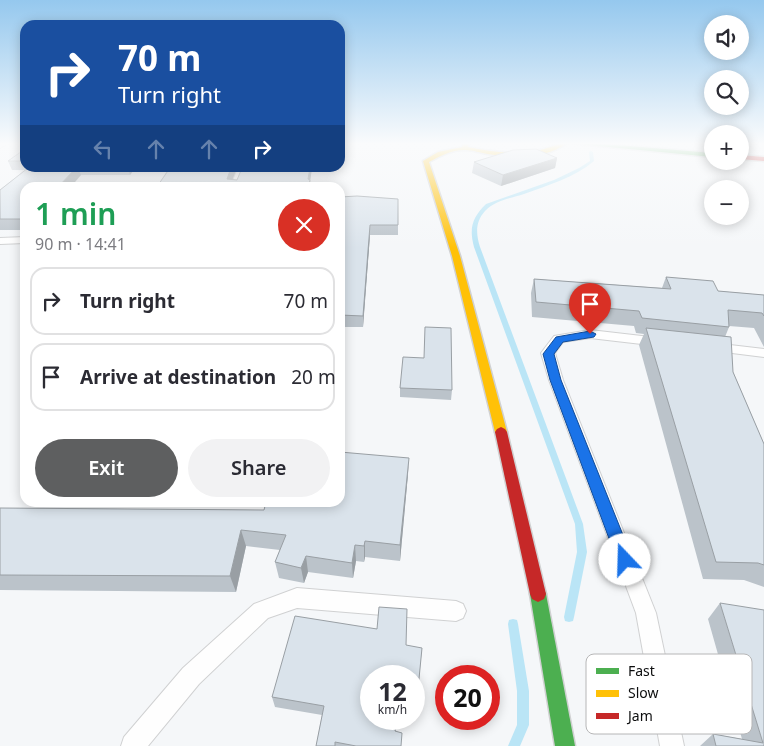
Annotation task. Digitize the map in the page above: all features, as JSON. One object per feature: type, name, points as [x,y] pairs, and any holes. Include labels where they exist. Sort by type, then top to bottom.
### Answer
[{"type":"main road","points":[[431,178],[456,256],[497,412],[536,585],[565,746]]},
{"type":"lane","points":[[0,240],[20,240]]},
{"type":"lane","points":[[654,654],[646,614],[556,380],[548,354],[559,339],[590,334],[677,344]]},
{"type":"lane","points":[[696,346],[764,353]]},
{"type":"lane","points":[[133,746],[191,676],[261,611],[297,598],[456,611]]},
{"type":"building","points":[[16,178],[67,178],[63,182],[20,182],[20,219],[0,219],[0,190]]},
{"type":"building","points":[[163,178],[227,178],[237,180],[238,178],[308,178],[310,180],[310,182],[160,182]]},
{"type":"building","points":[[345,197],[398,199],[398,225],[370,225],[363,316],[345,315]]},
{"type":"building","points":[[666,277],[713,281],[718,291],[764,295],[764,316],[762,313],[728,310],[729,327],[642,318],[639,311],[536,302],[534,279],[671,289]]},
{"type":"building","points":[[425,327],[451,328],[452,390],[400,388],[403,357],[424,358]]},
{"type":"building","points":[[646,328],[731,337],[733,372],[764,444],[764,565],[758,563],[716,562]]},
{"type":"building","points":[[345,452],[409,458],[400,545],[365,541],[364,546],[355,545],[352,563],[306,556],[301,568],[275,562],[286,535],[241,530],[230,576],[0,575],[0,508],[264,510],[265,507],[345,507]]},
{"type":"building","points":[[720,603],[764,610],[764,746],[716,746],[713,734],[763,743],[752,707],[752,654],[736,654]]},
{"type":"building","points":[[379,607],[407,609],[406,645],[422,648],[420,665],[360,665],[360,730],[395,730],[402,733],[401,746],[356,746],[335,742],[335,746],[316,746],[324,706],[272,697],[295,616],[377,629]]},
{"type":"waterway","points":[[562,178],[488,205],[476,219],[474,235],[579,524],[582,552],[569,617]]},
{"type":"waterway","points":[[513,624],[523,691],[523,725],[514,746]]},
{"type":"traffic: fast","points":[[538,594],[565,746]]},
{"type":"traffic: slow","points":[[431,178],[456,256],[501,432]]},
{"type":"traffic: jam","points":[[501,432],[538,594]]},
{"type":"route","points":[[590,334],[559,339],[548,354],[556,380],[625,560]]}]
